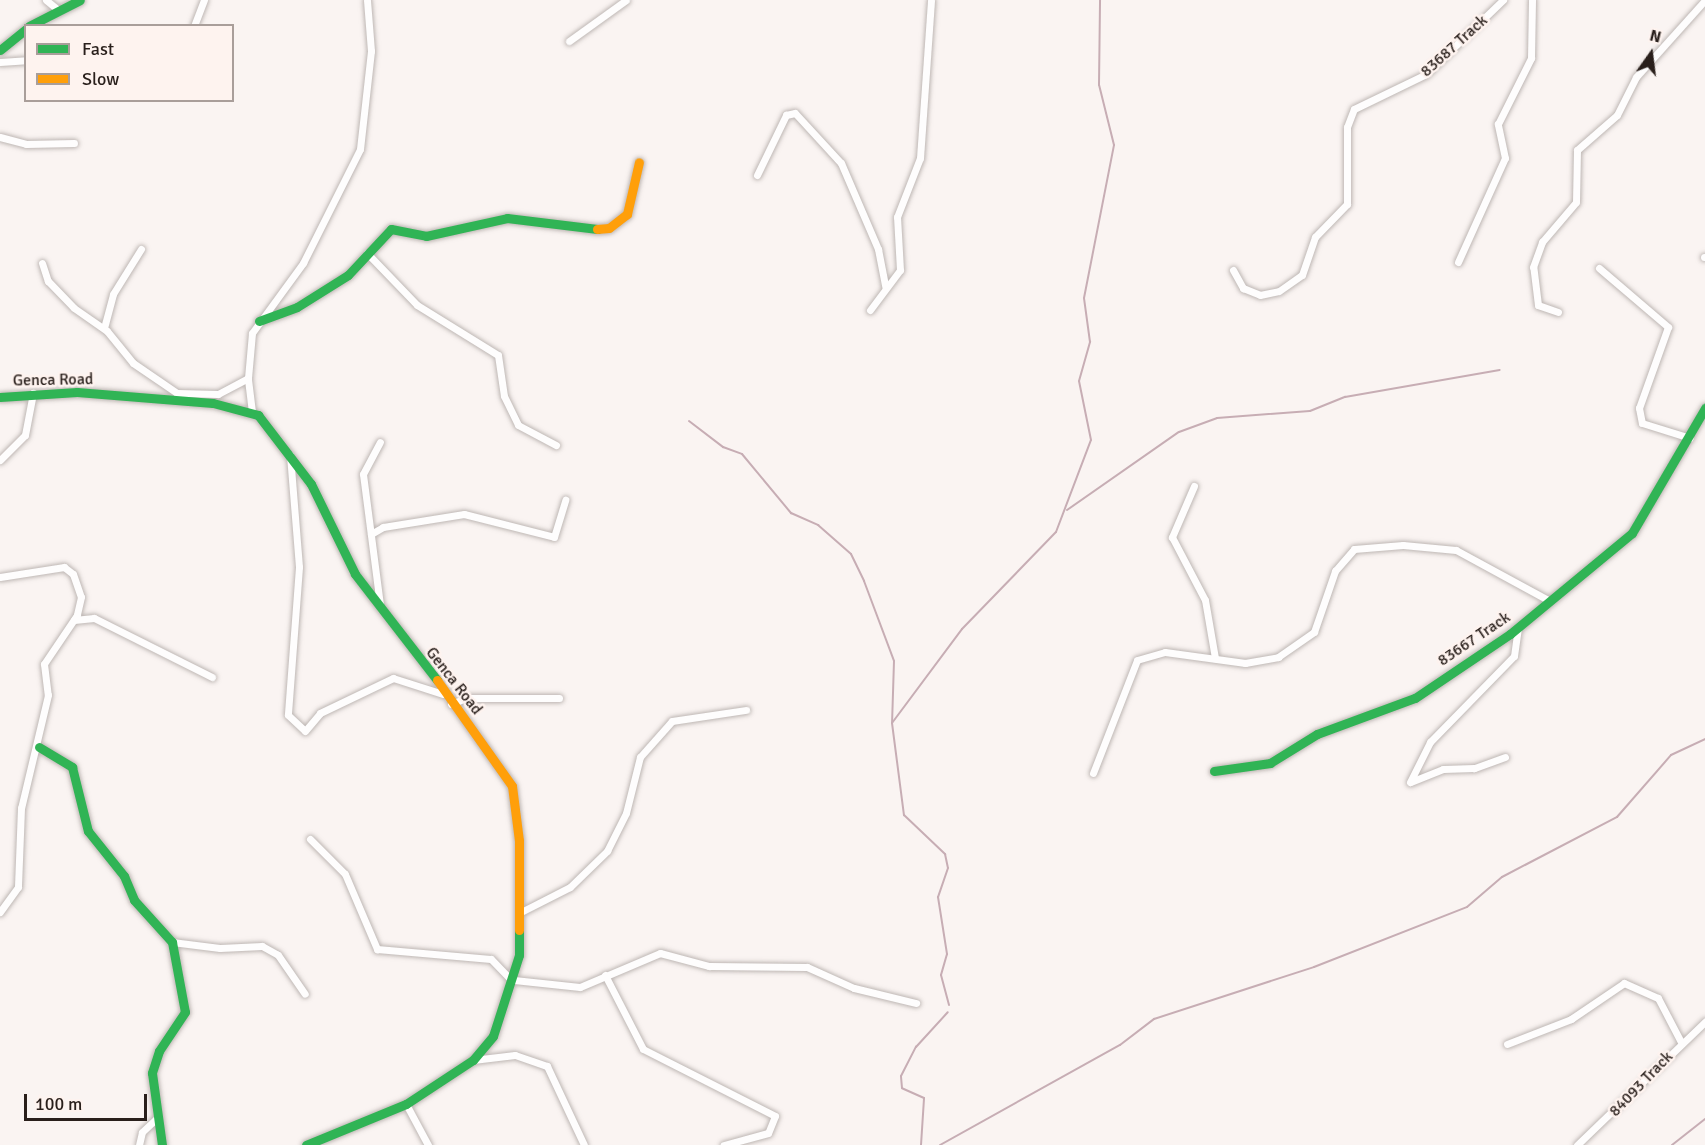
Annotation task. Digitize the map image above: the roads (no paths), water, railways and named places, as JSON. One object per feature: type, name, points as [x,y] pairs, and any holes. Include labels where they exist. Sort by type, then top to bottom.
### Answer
[{"type":"street","points":[[46,0],[56,8]]},
{"type":"street","points":[[33,24],[56,8],[80,0]]},
{"type":"street","points":[[195,24],[204,0]]},
{"type":"street","points":[[252,412],[248,378],[249,344],[259,321],[303,262],[355,164],[370,51],[367,0]]},
{"type":"street","points":[[569,41],[626,0]]},
{"type":"street","points":[[870,310],[885,286],[900,270],[899,207],[920,158],[931,0]]},
{"type":"street","name":"83687 Track","points":[[1233,270],[1243,288],[1260,295],[1279,291],[1302,275],[1315,237],[1347,204],[1347,128],[1354,109],[1426,74],[1503,0]]},
{"type":"street","points":[[1458,262],[1505,158],[1498,124],[1531,58],[1532,0]]},
{"type":"street","points":[[1558,312],[1538,305],[1533,267],[1542,242],[1576,202],[1577,150],[1617,115],[1636,77],[1705,0]]},
{"type":"street","points":[[0,50],[24,30]]},
{"type":"street","points":[[0,62],[24,60]]},
{"type":"street","points":[[757,175],[786,115],[795,113],[841,163],[878,249],[885,286]]},
{"type":"street","points":[[0,137],[26,144],[74,143]]},
{"type":"street","points":[[259,321],[309,301],[348,275],[367,253],[394,229],[426,236],[507,218],[579,230],[609,228],[627,214],[639,162]]},
{"type":"street","points":[[104,328],[113,294],[141,249]]},
{"type":"street","points":[[367,253],[417,305],[498,355],[504,396],[518,425],[556,445]]},
{"type":"street","points":[[42,263],[52,286],[104,328],[132,363],[177,393],[218,394],[248,378]]},
{"type":"street","points":[[1599,268],[1668,327],[1639,408],[1642,423],[1690,438]]},
{"type":"street","points":[[0,460],[25,435],[33,393]]},
{"type":"street","name":"Genca Road","points":[[0,397],[33,393],[213,403],[252,412],[290,452],[355,574],[443,694],[493,752],[512,786],[518,817],[519,913],[514,983],[493,1036],[473,1060],[406,1104],[306,1145]]},
{"type":"street","name":"83667 Track","points":[[1214,771],[1270,763],[1317,734],[1415,698],[1518,627],[1632,533],[1690,438],[1705,408]]},
{"type":"street","points":[[380,442],[363,474],[380,607]]},
{"type":"street","points":[[290,452],[299,567],[288,715],[305,730],[320,713],[393,678],[443,694]]},
{"type":"street","points":[[1194,486],[1172,537],[1204,600],[1215,658]]},
{"type":"street","points":[[371,534],[383,527],[464,514],[554,537],[566,500]]},
{"type":"street","points":[[1093,773],[1137,660],[1165,652],[1256,664],[1305,640],[1318,625],[1341,559],[1360,547],[1456,550],[1550,601]]},
{"type":"street","points":[[0,577],[68,569],[80,590],[74,620],[44,664],[48,695],[39,747],[21,808],[18,887],[0,912]]},
{"type":"street","points":[[74,620],[94,618],[212,677]]},
{"type":"street","points":[[1505,757],[1474,768],[1443,769],[1410,782],[1430,742],[1514,656],[1518,627]]},
{"type":"street","points":[[451,704],[466,698],[559,698]]},
{"type":"street","points":[[519,913],[570,887],[607,851],[626,813],[640,757],[672,721],[746,710]]},
{"type":"street","points":[[39,747],[72,767],[88,831],[124,876],[134,900],[172,942],[185,1012],[154,1061],[156,1119],[162,1145]]},
{"type":"street","points":[[310,838],[345,874],[377,949],[490,959],[503,966],[514,983],[566,989],[652,954],[722,967],[785,964],[916,1003]]},
{"type":"street","points":[[172,942],[220,948],[262,946],[278,955],[305,994]]},
{"type":"street","points":[[605,975],[643,1049],[775,1116],[768,1133],[724,1145]]},
{"type":"street","points":[[1507,1044],[1571,1018],[1624,983],[1658,998],[1681,1042]]},
{"type":"street","name":"84093 Track","points":[[1577,1145],[1681,1042],[1705,1022]]},
{"type":"street","points":[[473,1060],[515,1055],[548,1066],[584,1145]]},
{"type":"street","points":[[406,1104],[428,1145]]},
{"type":"street","points":[[139,1145],[142,1132],[156,1119]]},
{"type":"waterway","points":[[892,723],[962,629],[1056,532],[1091,440],[1079,381],[1090,342],[1084,298],[1114,145],[1099,85],[1100,0]]},
{"type":"waterway","points":[[1067,510],[1179,432],[1217,418],[1310,411],[1345,397],[1500,370]]},
{"type":"waterway","points":[[689,421],[723,447],[742,454],[791,513],[818,525],[851,554],[864,581],[894,661],[892,723],[904,815],[945,854],[948,868],[938,897],[947,954],[941,975],[949,1005]]},
{"type":"waterway","points":[[940,1145],[1120,1045],[1154,1019],[1314,967],[1467,907],[1502,877],[1617,817],[1671,755],[1705,739]]},
{"type":"waterway","points":[[921,1145],[924,1098],[902,1088],[901,1076],[916,1047],[948,1012]]},
{"type":"waterway","points":[[1672,1145],[1705,1119]]}]
